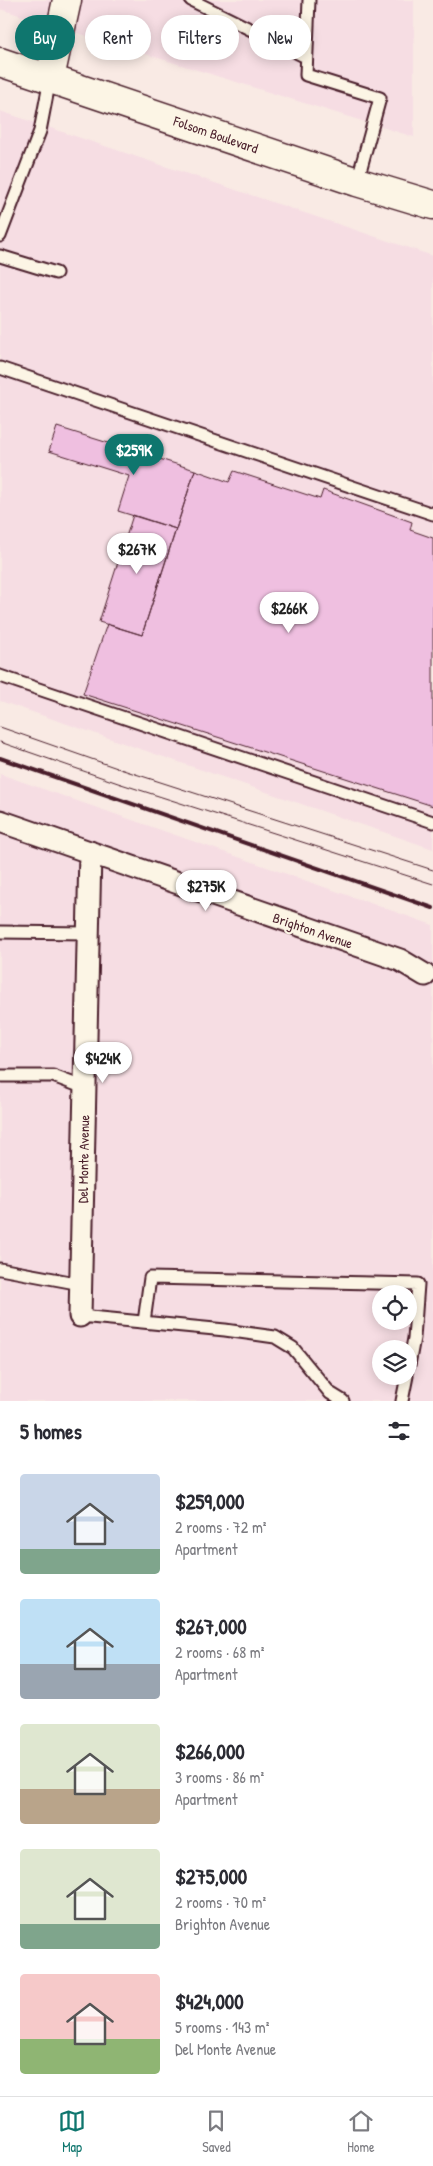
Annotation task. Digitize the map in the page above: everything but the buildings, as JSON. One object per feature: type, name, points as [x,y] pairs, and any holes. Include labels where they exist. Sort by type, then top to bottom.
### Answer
[{"type":"main road","points":[[50,78],[67,0]]},
{"type":"main road","name":"Folsom Boulevard","points":[[0,62],[357,182],[433,205]]},
{"type":"street","name":"Brighton Avenue","points":[[0,821],[400,960],[425,975]]},
{"type":"street","name":"Del Monte Avenue","points":[[80,1316],[90,852]]},
{"type":"lane","points":[[191,0],[249,29]]},
{"type":"lane","points":[[308,15],[309,0]]},
{"type":"lane","points":[[306,60],[306,75],[380,98],[357,182]]},
{"type":"lane","points":[[0,236],[40,131],[50,78]]},
{"type":"lane","points":[[0,256],[56,273]]},
{"type":"lane","points":[[0,368],[433,514]]},
{"type":"lane","points":[[0,676],[433,822]]},
{"type":"lane","points":[[0,932],[88,933]]},
{"type":"lane","points":[[0,1076],[53,1076],[85,1088]]},
{"type":"lane","points":[[0,1270],[81,1284]]},
{"type":"lane","points":[[144,1322],[150,1278],[418,1284],[414,1340]]},
{"type":"lane","points":[[80,1316],[275,1337],[293,1348],[330,1393],[343,1401]]},
{"type":"lane","points":[[402,1401],[405,1385]]},
{"type":"shaded area","points":[[0,0],[414,0],[414,137],[165,60],[239,60],[239,15],[161,15],[161,59],[151,56],[151,15],[85,15],[85,35],[75,32],[75,15],[19,15],[0,9]]},
{"type":"shaded area","points":[[0,111],[433,256],[433,849],[0,701]]},
{"type":"shaded area","points":[[0,774],[433,925],[433,1401],[0,1401]]},
{"type":"tram line","points":[[0,727],[120,769],[433,870]]},
{"type":"tram line","points":[[0,742],[118,783],[433,884]]},
{"type":"railway","points":[[0,758],[433,908]]}]
